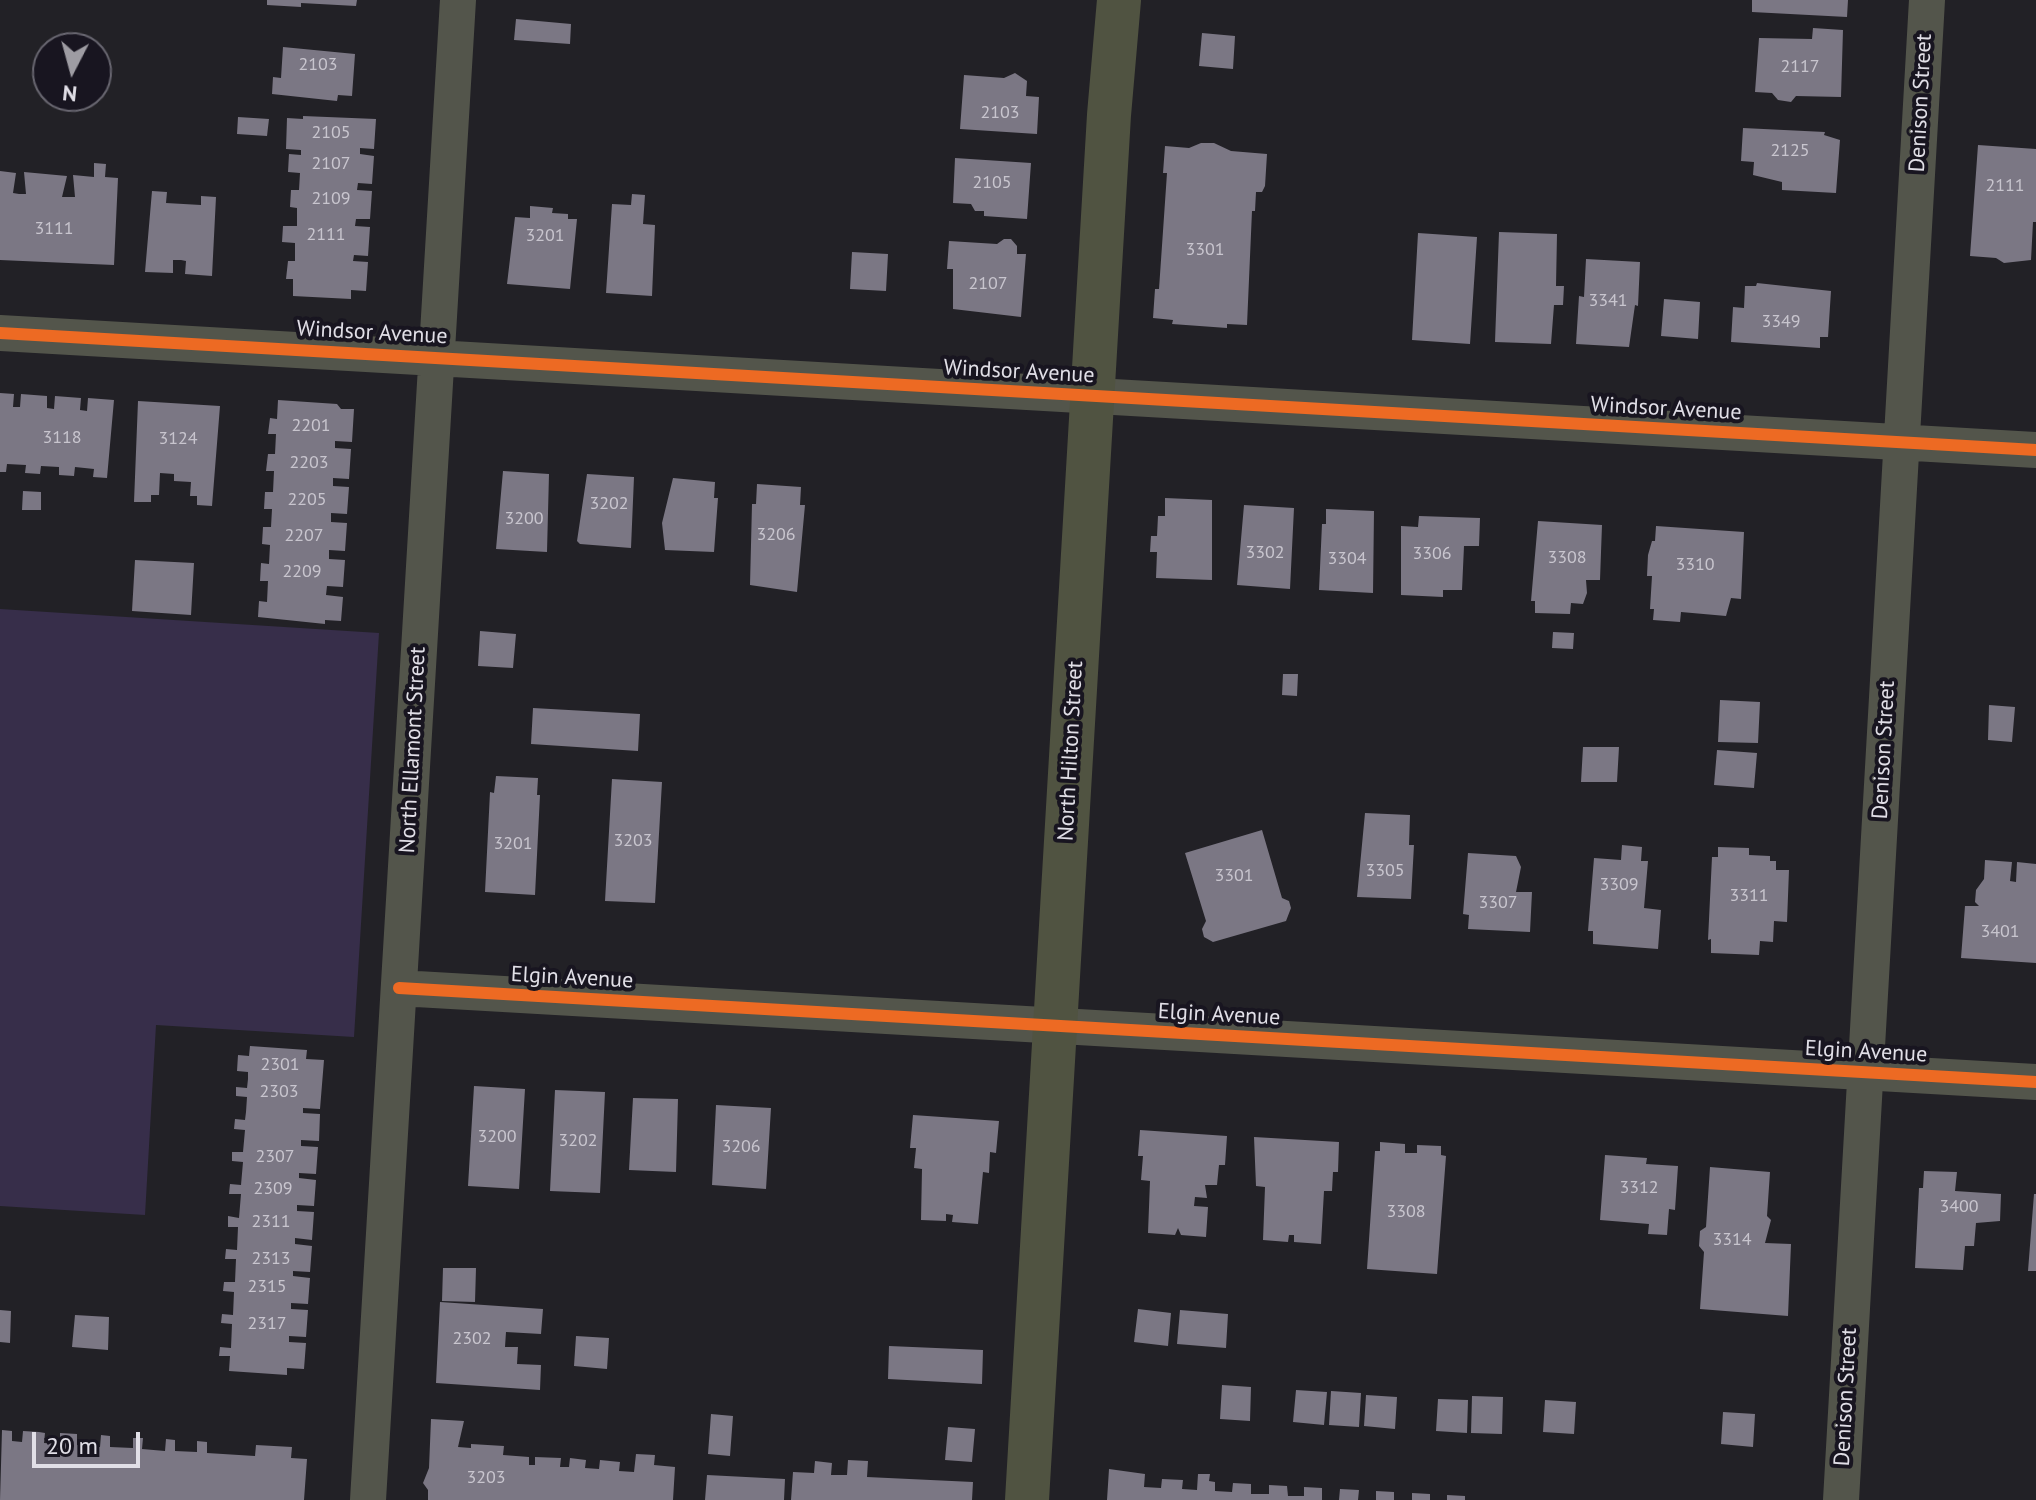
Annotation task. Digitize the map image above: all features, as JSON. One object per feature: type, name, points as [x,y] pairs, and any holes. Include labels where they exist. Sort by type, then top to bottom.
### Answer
[{"type":"main road","name":"North Hilton Street","points":[[1027,1500],[1092,397],[1119,0]]},
{"type":"street","name":"North Ellamont Street","points":[[368,1500],[458,0]]},
{"type":"street","name":"Denison Street","points":[[1841,1500],[1927,0]]},
{"type":"street","name":"Windsor Avenue","points":[[0,333],[2036,450]]},
{"type":"street","name":"Elgin Avenue","points":[[399,988],[2036,1082]]},
{"type":"shaded area","points":[[0,609],[379,633],[354,1037],[156,1025],[145,1215],[0,1206]]},
{"type":"building","points":[[267,0],[357,0],[356,6],[301,3],[301,7],[267,5]]},
{"type":"building","points":[[1752,0],[1848,0],[1847,17],[1752,12]]},
{"type":"building","points":[[516,19],[571,24],[570,44],[514,40]]},
{"type":"building","points":[[1813,28],[1843,30],[1841,97],[1796,96],[1791,102],[1778,100],[1772,93],[1755,92],[1759,38],[1812,39]]},
{"type":"building","points":[[1202,33],[1235,36],[1233,69],[1199,66]]},
{"type":"building","points":[[283,47],[355,54],[352,96],[338,95],[337,101],[272,94],[273,77],[281,78]]},
{"type":"building","points":[[1015,73],[1027,81],[1026,96],[1039,97],[1037,134],[960,129],[964,75],[1004,78]]},
{"type":"building","points":[[303,116],[376,119],[374,149],[360,148],[360,154],[374,156],[372,184],[358,183],[357,190],[372,191],[370,219],[356,219],[355,226],[370,227],[368,256],[354,255],[353,261],[368,262],[366,291],[351,290],[351,299],[293,296],[293,279],[286,279],[288,261],[295,261],[295,243],[282,242],[283,226],[297,226],[297,208],[290,207],[291,190],[299,190],[300,173],[288,172],[289,154],[301,155],[301,150],[286,149],[287,118],[303,119]]},
{"type":"building","points":[[238,117],[269,119],[267,136],[237,134]]},
{"type":"building","points":[[1743,128],[1825,132],[1824,135],[1840,140],[1836,193],[1782,190],[1782,182],[1753,175],[1754,162],[1741,161]]},
{"type":"building","points":[[1201,143],[1214,143],[1231,151],[1267,154],[1265,186],[1262,192],[1256,192],[1255,211],[1252,211],[1247,325],[1227,324],[1227,328],[1172,324],[1173,320],[1153,318],[1155,289],[1159,289],[1167,173],[1163,173],[1165,146],[1189,148]]},
{"type":"building","points":[[1978,145],[2036,149],[2036,222],[2033,222],[2031,260],[2004,263],[1996,258],[1970,256]]},
{"type":"building","points":[[955,158],[1031,163],[1027,219],[984,216],[984,211],[975,211],[971,204],[953,203]]},
{"type":"building","points":[[94,163],[106,164],[105,177],[118,178],[114,265],[0,260],[0,171],[16,173],[13,193],[19,194],[26,194],[24,172],[67,176],[62,197],[75,197],[73,175],[94,177]]},
{"type":"building","points":[[152,191],[167,192],[166,203],[201,205],[201,196],[216,197],[212,276],[185,274],[186,261],[181,260],[173,260],[173,273],[145,272]]},
{"type":"building","points":[[632,194],[645,195],[643,224],[655,225],[652,296],[606,293],[612,204],[631,205]]},
{"type":"building","points":[[530,206],[553,208],[552,213],[568,214],[568,219],[577,219],[570,289],[507,284],[515,217],[530,218]]},
{"type":"building","points":[[1499,232],[1557,234],[1556,286],[1564,286],[1563,305],[1554,305],[1551,344],[1495,342]]},
{"type":"building","points":[[1418,233],[1477,237],[1470,344],[1412,340]]},
{"type":"building","points":[[1011,239],[1017,246],[1017,254],[1026,254],[1021,317],[953,309],[953,269],[947,269],[949,241],[997,244]]},
{"type":"building","points":[[852,252],[888,254],[886,291],[850,289]]},
{"type":"building","points":[[1586,259],[1640,262],[1638,306],[1635,305],[1629,347],[1576,344],[1579,296],[1584,297]]},
{"type":"building","points":[[1757,283],[1831,291],[1828,337],[1820,337],[1820,348],[1731,342],[1733,307],[1744,308],[1745,286],[1756,286]]},
{"type":"building","points":[[1664,299],[1700,302],[1698,339],[1661,336]]},
{"type":"building","points":[[0,393],[14,394],[13,407],[20,407],[21,394],[47,396],[47,408],[54,409],[55,396],[81,398],[80,410],[87,411],[88,398],[114,400],[107,478],[93,477],[94,469],[75,467],[74,476],[59,475],[59,467],[41,466],[40,474],[25,473],[26,465],[7,464],[6,472],[0,472]]},
{"type":"building","points":[[278,400],[337,404],[341,409],[354,409],[352,442],[335,441],[335,448],[351,449],[349,479],[333,478],[333,486],[349,487],[347,514],[331,513],[331,522],[347,523],[345,551],[329,550],[329,559],[345,560],[343,587],[327,586],[326,595],[343,597],[341,621],[325,620],[325,624],[258,617],[259,601],[267,602],[268,581],[260,581],[261,563],[269,564],[270,545],[262,544],[263,527],[271,527],[272,509],[264,509],[265,492],[273,492],[274,471],[266,471],[268,454],[275,454],[276,434],[268,434],[270,418],[277,419]]},
{"type":"building","points":[[138,401],[220,406],[212,506],[197,505],[197,496],[190,496],[191,482],[174,481],[174,474],[160,473],[159,495],[151,495],[151,502],[134,502]]},
{"type":"building","points":[[503,471],[549,474],[547,552],[496,549]]},
{"type":"building","points":[[587,474],[634,477],[631,548],[580,544],[577,541]]},
{"type":"building","points":[[673,478],[715,482],[714,498],[718,498],[714,552],[665,550],[662,523]]},
{"type":"building","points":[[757,484],[801,487],[800,505],[805,505],[797,592],[750,585],[752,504],[756,504]]},
{"type":"building","points":[[23,491],[41,492],[41,510],[22,510]]},
{"type":"building","points":[[1165,498],[1212,500],[1212,580],[1156,578],[1157,552],[1150,552],[1151,536],[1157,536],[1158,516],[1165,516]]},
{"type":"building","points":[[1244,505],[1294,508],[1290,589],[1237,585]]},
{"type":"building","points":[[1326,509],[1374,511],[1373,593],[1319,590],[1322,524],[1326,524]]},
{"type":"building","points":[[1419,516],[1480,518],[1479,546],[1464,546],[1462,590],[1443,590],[1443,597],[1401,595],[1401,526],[1418,527]]},
{"type":"building","points":[[1538,521],[1602,525],[1600,580],[1586,580],[1587,593],[1583,604],[1571,603],[1570,614],[1535,613],[1535,601],[1531,601]]},
{"type":"building","points":[[1656,526],[1744,532],[1741,599],[1731,598],[1726,616],[1681,612],[1680,622],[1653,620],[1654,609],[1650,609],[1652,576],[1647,576],[1648,555],[1652,541],[1655,541]]},
{"type":"building","points":[[135,560],[194,563],[191,615],[132,611]]},
{"type":"building","points":[[480,631],[516,634],[513,668],[478,666]]},
{"type":"building","points":[[1553,632],[1574,633],[1573,649],[1552,648]]},
{"type":"building","points":[[1283,674],[1298,674],[1297,696],[1282,695]]},
{"type":"building","points":[[1720,700],[1760,702],[1758,743],[1718,742]]},
{"type":"building","points":[[1989,705],[2015,707],[2012,742],[1988,740]]},
{"type":"building","points":[[533,708],[640,714],[638,751],[531,744]]},
{"type":"building","points":[[1583,747],[1619,747],[1617,782],[1581,782]]},
{"type":"building","points":[[1717,750],[1757,753],[1754,788],[1714,785]]},
{"type":"building","points":[[496,776],[538,778],[537,795],[540,795],[535,895],[485,892],[490,792],[494,793]]},
{"type":"building","points":[[612,779],[662,782],[655,903],[605,901]]},
{"type":"building","points":[[1365,813],[1410,815],[1409,845],[1414,845],[1411,899],[1357,897]]},
{"type":"building","points":[[1262,830],[1282,898],[1289,901],[1291,908],[1286,921],[1213,942],[1204,937],[1202,929],[1206,921],[1185,853]]},
{"type":"building","points":[[1622,845],[1642,847],[1641,861],[1648,861],[1644,908],[1661,910],[1658,949],[1593,944],[1593,931],[1588,931],[1594,858],[1621,860]]},
{"type":"building","points":[[1718,847],[1749,848],[1749,855],[1770,856],[1770,861],[1776,861],[1776,870],[1789,870],[1787,922],[1774,921],[1773,942],[1760,941],[1759,955],[1711,953],[1711,939],[1708,940],[1712,857],[1718,857]]},
{"type":"building","points":[[1468,853],[1516,856],[1521,867],[1516,892],[1532,892],[1530,932],[1468,929],[1469,915],[1463,914]]},
{"type":"building","points":[[1985,860],[2012,862],[2010,881],[2016,882],[2017,862],[2036,864],[2036,963],[1961,958],[1965,906],[1979,906],[1975,902],[1976,890],[1984,879]]},
{"type":"building","points":[[250,1046],[307,1050],[306,1059],[324,1060],[320,1109],[303,1108],[303,1113],[320,1114],[319,1141],[301,1140],[301,1146],[318,1147],[316,1174],[299,1173],[299,1178],[316,1180],[314,1206],[297,1205],[297,1211],[314,1212],[312,1240],[295,1238],[295,1244],[312,1246],[310,1272],[293,1271],[293,1276],[310,1278],[308,1304],[291,1303],[291,1309],[308,1310],[306,1337],[289,1336],[289,1342],[306,1343],[304,1369],[287,1368],[287,1375],[229,1371],[230,1356],[219,1356],[220,1347],[231,1348],[232,1324],[221,1323],[222,1314],[233,1315],[234,1292],[223,1291],[224,1282],[235,1282],[236,1259],[225,1259],[226,1249],[237,1250],[238,1227],[228,1227],[228,1216],[239,1218],[241,1194],[229,1194],[230,1184],[241,1185],[243,1162],[232,1161],[232,1152],[243,1152],[245,1130],[234,1129],[235,1119],[245,1120],[247,1097],[236,1096],[236,1087],[247,1088],[248,1079],[248,1072],[237,1071],[238,1055],[249,1056]]},
{"type":"building","points":[[474,1086],[525,1089],[519,1189],[468,1186]]},
{"type":"building","points":[[555,1090],[605,1092],[600,1193],[550,1191]]},
{"type":"building","points":[[633,1098],[678,1099],[676,1172],[629,1170]]},
{"type":"building","points":[[716,1105],[771,1108],[766,1189],[712,1185]]},
{"type":"building","points":[[913,1115],[999,1121],[996,1153],[990,1152],[989,1173],[983,1172],[978,1224],[952,1222],[953,1215],[946,1214],[946,1221],[921,1220],[922,1169],[914,1168],[916,1148],[910,1148]]},
{"type":"building","points":[[1140,1130],[1227,1136],[1225,1165],[1219,1165],[1217,1185],[1205,1185],[1207,1198],[1195,1197],[1194,1206],[1208,1207],[1206,1237],[1181,1235],[1178,1228],[1175,1235],[1148,1233],[1150,1181],[1141,1180],[1143,1156],[1138,1156]]},
{"type":"building","points":[[1254,1137],[1339,1142],[1338,1172],[1333,1172],[1332,1191],[1324,1191],[1321,1244],[1294,1242],[1294,1235],[1289,1235],[1288,1242],[1263,1240],[1265,1187],[1256,1186]]},
{"type":"building","points":[[1380,1142],[1405,1144],[1405,1153],[1417,1153],[1417,1145],[1441,1146],[1441,1155],[1446,1156],[1437,1274],[1367,1269],[1375,1151],[1380,1151]]},
{"type":"building","points":[[1605,1155],[1647,1158],[1646,1164],[1678,1166],[1675,1210],[1669,1209],[1667,1235],[1648,1234],[1649,1224],[1600,1220]]},
{"type":"building","points":[[1710,1167],[1770,1172],[1767,1216],[1771,1220],[1765,1243],[1791,1244],[1788,1316],[1700,1309],[1704,1252],[1699,1246],[1700,1231],[1706,1227]]},
{"type":"building","points":[[1924,1171],[1957,1172],[1955,1191],[2001,1194],[2000,1221],[1976,1223],[1974,1246],[1965,1246],[1963,1270],[1915,1268],[1919,1188],[1923,1188]]},
{"type":"building","points":[[2034,1194],[2036,1271],[2028,1271]]},
{"type":"building","points":[[443,1268],[476,1268],[475,1302],[442,1301]]},
{"type":"building","points":[[440,1302],[543,1309],[541,1334],[506,1332],[505,1347],[518,1347],[517,1364],[541,1365],[540,1390],[436,1383]]},
{"type":"building","points":[[1138,1309],[1171,1313],[1168,1346],[1134,1342]]},
{"type":"building","points":[[0,1310],[11,1311],[10,1343],[0,1342]]},
{"type":"building","points":[[1180,1310],[1228,1314],[1226,1348],[1177,1344]]},
{"type":"building","points":[[75,1315],[109,1317],[108,1350],[72,1347]]},
{"type":"building","points":[[576,1336],[609,1338],[607,1369],[574,1366]]},
{"type":"building","points":[[889,1346],[983,1350],[982,1384],[888,1379]]},
{"type":"building","points":[[1222,1385],[1251,1387],[1250,1421],[1220,1419]]},
{"type":"building","points":[[1296,1390],[1327,1392],[1324,1425],[1293,1422]]},
{"type":"building","points":[[1331,1391],[1361,1393],[1359,1427],[1329,1425]]},
{"type":"building","points":[[1366,1395],[1397,1397],[1395,1429],[1364,1426]]},
{"type":"building","points":[[1472,1396],[1503,1397],[1502,1434],[1471,1433]]},
{"type":"building","points":[[1438,1399],[1468,1400],[1467,1433],[1436,1431]]},
{"type":"building","points":[[1545,1400],[1576,1402],[1574,1434],[1543,1432]]},
{"type":"building","points":[[1723,1412],[1755,1414],[1753,1447],[1721,1444]]},
{"type":"building","points":[[711,1414],[733,1416],[730,1456],[708,1454]]},
{"type":"building","points":[[431,1419],[464,1421],[458,1447],[471,1448],[471,1444],[504,1446],[503,1455],[529,1457],[529,1465],[535,1465],[535,1457],[561,1458],[560,1467],[569,1467],[570,1458],[586,1460],[585,1468],[599,1469],[600,1460],[620,1462],[619,1471],[634,1472],[636,1454],[655,1455],[654,1465],[675,1467],[673,1500],[428,1500],[428,1490],[423,1483],[429,1468]]},
{"type":"building","points":[[948,1427],[975,1429],[972,1462],[945,1460]]},
{"type":"building","points":[[2,1430],[12,1431],[12,1441],[22,1442],[23,1431],[45,1433],[44,1443],[60,1444],[60,1433],[77,1434],[77,1445],[100,1447],[101,1435],[110,1436],[110,1447],[133,1448],[133,1438],[143,1438],[142,1449],[165,1451],[166,1439],[175,1440],[175,1451],[197,1452],[197,1441],[207,1442],[207,1453],[255,1456],[256,1445],[292,1447],[291,1458],[307,1459],[304,1500],[0,1500]]},
{"type":"building","points":[[848,1460],[868,1461],[867,1477],[973,1482],[972,1500],[791,1500],[793,1472],[814,1473],[815,1461],[832,1463],[831,1475],[847,1475]]},
{"type":"building","points":[[1109,1469],[1145,1474],[1144,1487],[1161,1488],[1162,1479],[1183,1480],[1182,1489],[1197,1490],[1198,1474],[1210,1474],[1209,1481],[1215,1482],[1215,1491],[1232,1492],[1233,1483],[1251,1484],[1251,1494],[1269,1494],[1269,1485],[1287,1486],[1288,1496],[1304,1496],[1304,1487],[1322,1488],[1322,1500],[1107,1500]]},
{"type":"building","points":[[707,1475],[785,1479],[784,1500],[705,1500]]},
{"type":"building","points":[[1340,1489],[1359,1490],[1358,1500],[1339,1500]]},
{"type":"building","points":[[1376,1491],[1394,1492],[1394,1500],[1376,1500]]},
{"type":"building","points":[[1412,1493],[1430,1494],[1430,1500],[1412,1500]]},
{"type":"building","points":[[1447,1495],[1465,1496],[1465,1500],[1447,1500]]},
{"type":"cycle path","points":[[0,333],[2036,450]]},
{"type":"cycle path","points":[[399,988],[2036,1082]]}]
